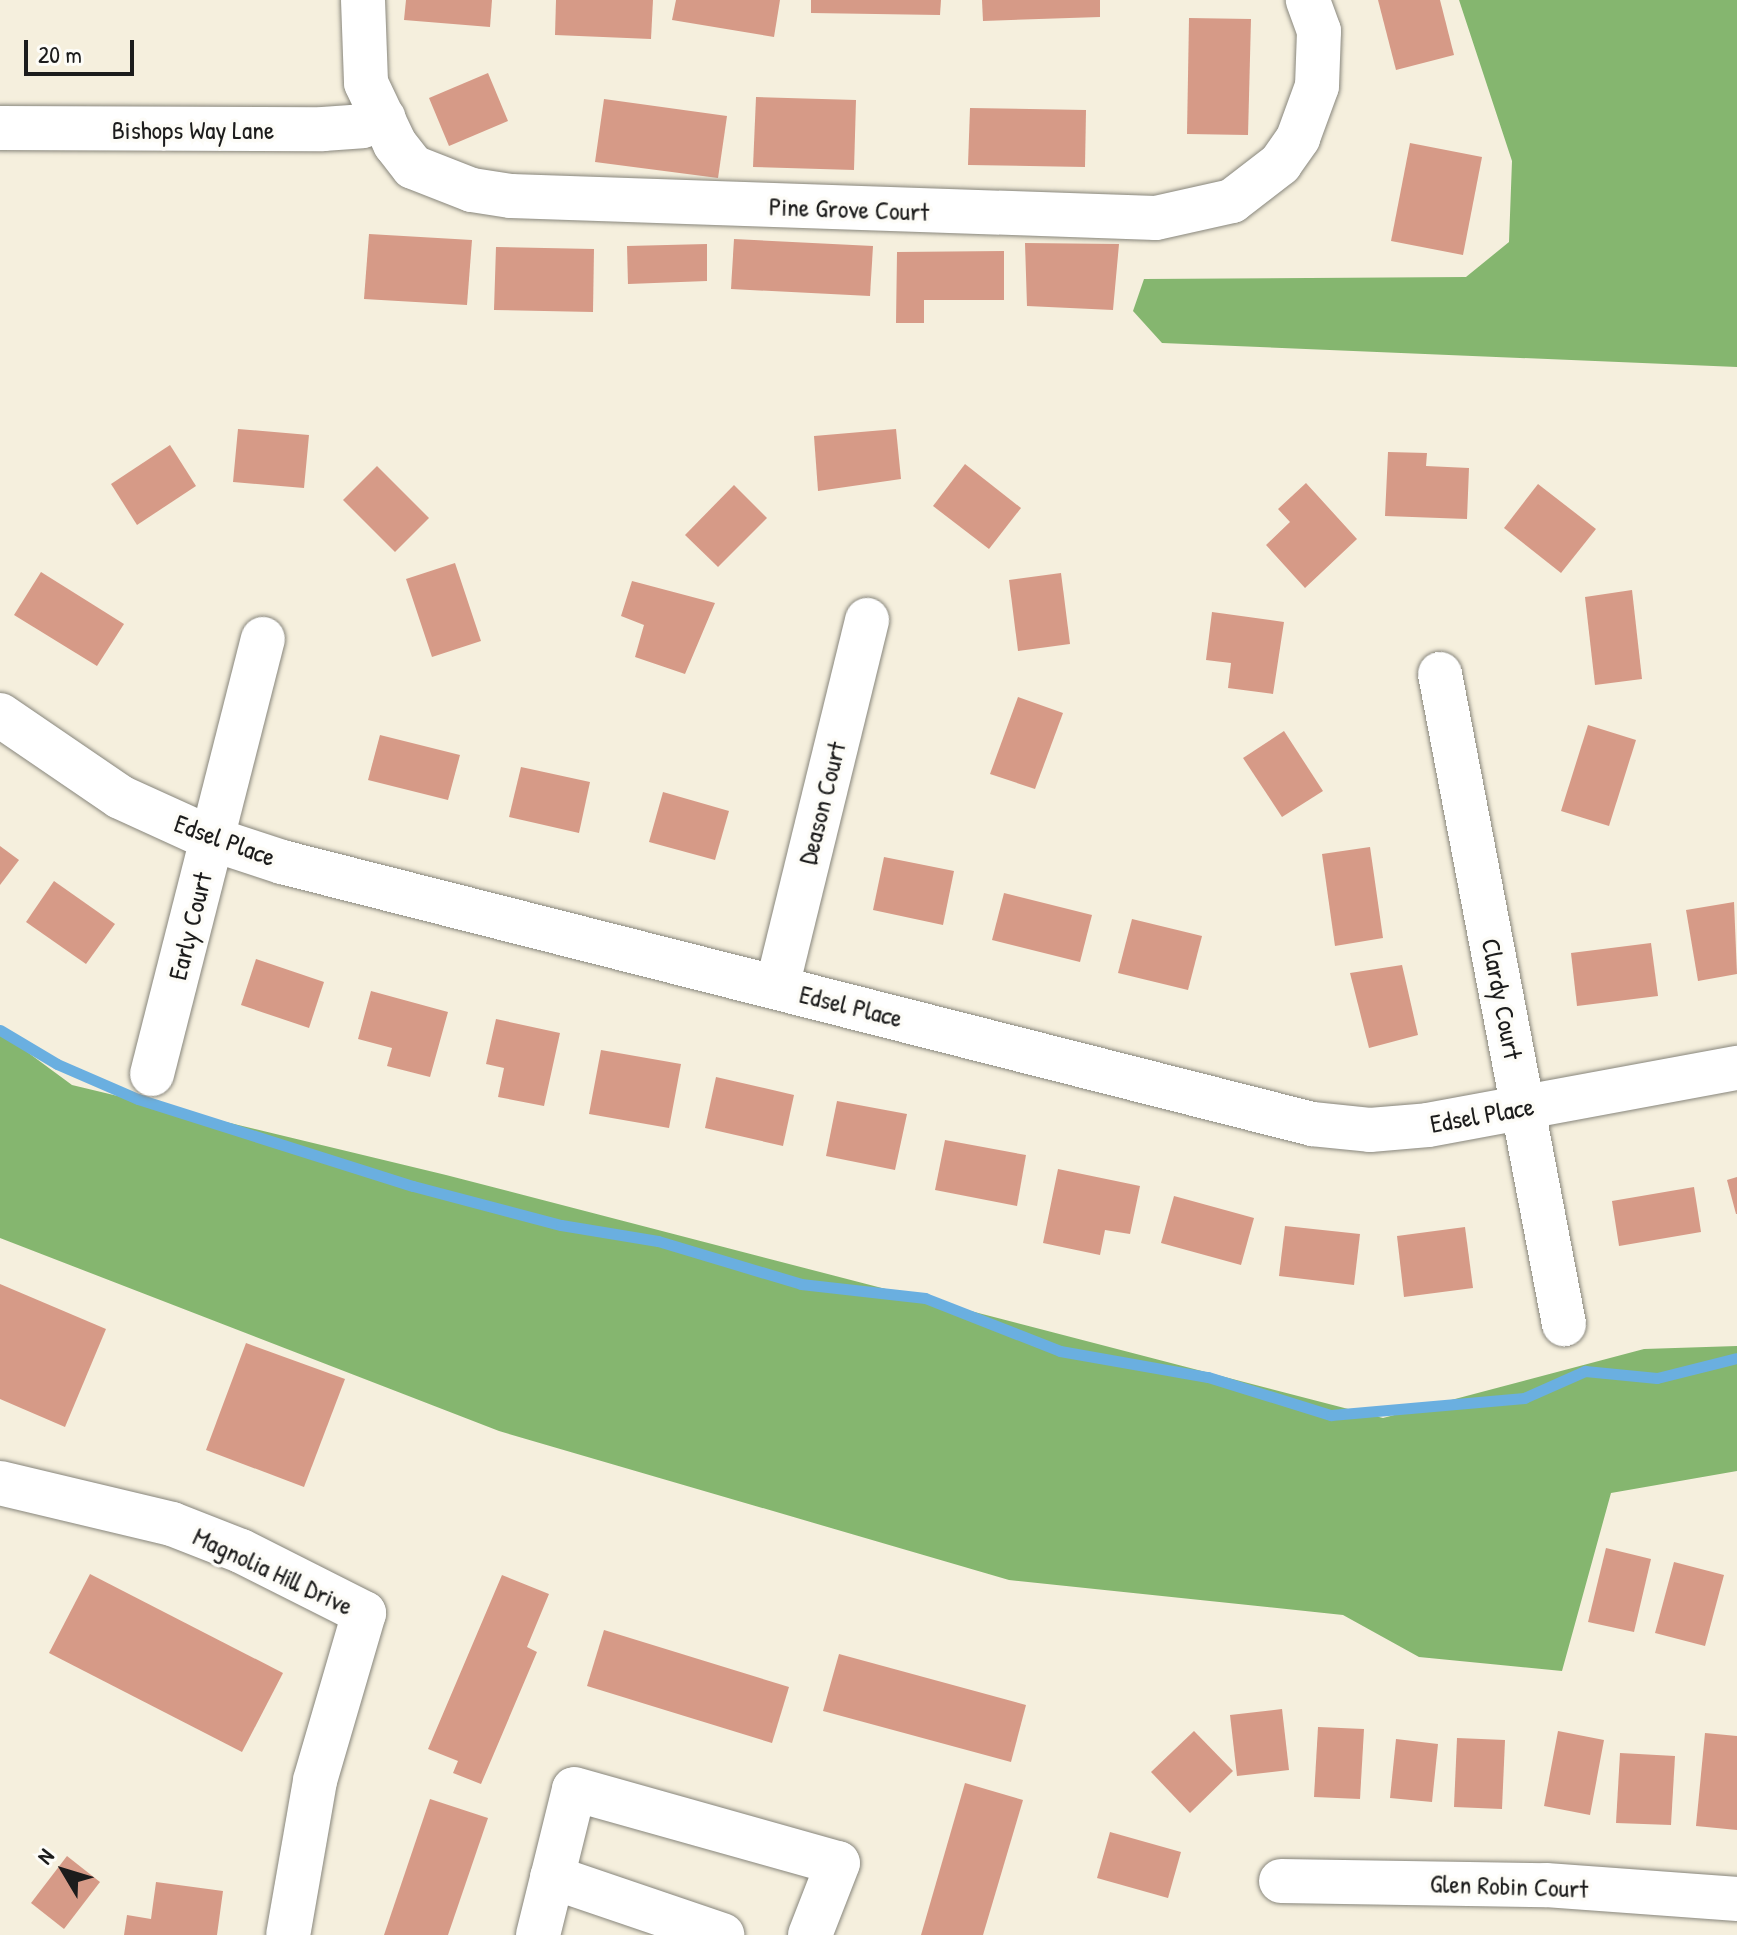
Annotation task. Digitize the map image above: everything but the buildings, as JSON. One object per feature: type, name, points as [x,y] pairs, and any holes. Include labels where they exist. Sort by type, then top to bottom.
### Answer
[{"type":"street","name":"Pine Grove Court","points":[[363,0],[366,83],[395,144],[413,167],[472,190],[511,196],[1156,218],[1232,201],[1280,164],[1298,138],[1317,86],[1319,31],[1308,0]]},
{"type":"street","name":"Bishops Way Lane","points":[[0,128],[323,129],[362,126],[384,118]]},
{"type":"street","name":"Deason Court","points":[[777,987],[867,620]]},
{"type":"street","name":"Early Court","points":[[152,1074],[263,639]]},
{"type":"street","name":"Clardy Court","points":[[1440,674],[1564,1324]]},
{"type":"street","name":"Edsel Place","points":[[0,715],[120,797],[212,839],[282,862],[1312,1124],[1370,1130],[1523,1109],[1737,1068]]},
{"type":"street","name":"Magnolia Hill Drive","points":[[0,1483],[172,1524],[241,1551],[364,1613],[315,1781],[288,1935]]},
{"type":"street","points":[[538,1935],[574,1789],[838,1863],[810,1935]]},
{"type":"street","points":[[552,1877],[722,1935]]},
{"type":"street","name":"Glen Robin Court","points":[[1281,1881],[1546,1885],[1737,1899]]},
{"type":"green space","points":[[1459,0],[1737,0],[1737,367],[1162,343],[1133,311],[1144,279],[1466,277],[1509,242],[1512,161]]},
{"type":"green space","points":[[0,1032],[72,1085],[446,1175],[1383,1418],[1644,1349],[1737,1346],[1737,1471],[1611,1493],[1562,1671],[1419,1657],[1343,1615],[1009,1580],[499,1431],[0,1238]]},
{"type":"waterway","points":[[0,1030],[57,1064],[138,1099],[413,1186],[561,1225],[658,1241],[801,1284],[925,1298],[1060,1351],[1208,1377],[1331,1415],[1524,1398],[1585,1371],[1657,1378],[1737,1358]]}]
